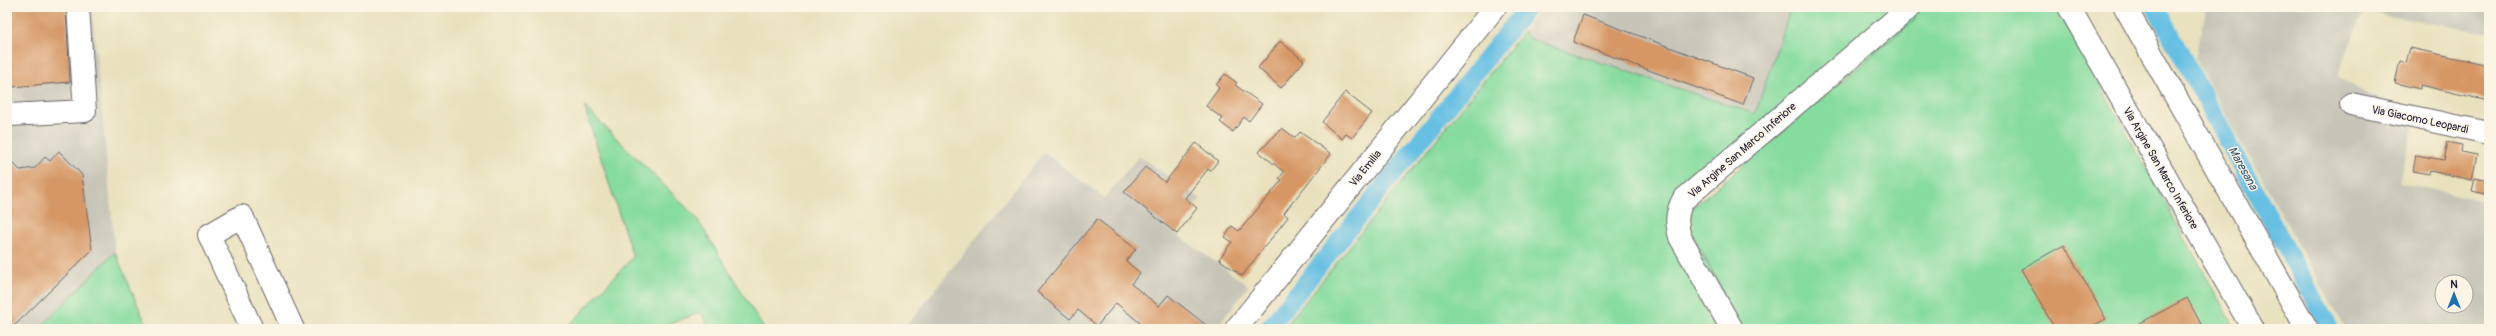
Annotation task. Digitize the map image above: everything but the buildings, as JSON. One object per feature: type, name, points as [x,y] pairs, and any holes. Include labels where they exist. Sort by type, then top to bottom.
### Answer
[{"type":"street","points":[[7,113],[9,115],[85,111],[78,7]]},
{"type":"street","name":"Via Emilia","points":[[1236,329],[1495,7]]},
{"type":"street","name":"Via Argine San Marco Inferiore","points":[[1732,329],[1680,237],[1677,225],[1677,211],[1683,200],[1910,7]]},
{"type":"street","name":"Via Argine San Marco Inferiore","points":[[2069,7],[2253,329]]},
{"type":"street","points":[[2126,11],[2307,329]]},
{"type":"street","name":"Via Giacomo Leopardi","points":[[2350,104],[2489,133]]},
{"type":"street","points":[[252,329],[209,235],[242,216],[293,329]]},
{"type":"shaded area","points":[[7,7],[92,7],[115,252],[39,329],[7,329]]},
{"type":"shaded area","points":[[1543,7],[1791,7],[1755,114],[1530,39],[1523,32]]},
{"type":"shaded area","points":[[2207,7],[2489,7],[2489,33],[2363,12],[2337,77],[2415,120],[2399,182],[2489,202],[2489,329],[2346,329],[2195,59]]},
{"type":"shaded area","points":[[1044,152],[1104,198],[1139,156],[1201,199],[1169,229],[1249,286],[1215,329],[904,329]]},
{"type":"green space","points":[[1791,7],[2057,7],[2235,329],[1283,329],[1523,32],[1530,39],[1755,114]],"holes":[[[1917,18],[1691,209],[1689,227],[1724,294],[1685,225],[1685,205]]]},
{"type":"green space","points":[[584,106],[696,217],[764,329],[710,329],[701,312],[657,329],[566,329],[633,257]]},
{"type":"green space","points":[[115,252],[148,329],[39,329]]},
{"type":"waterway","points":[[1268,329],[1528,7]]},
{"type":"waterway","name":"Maresana","points":[[2155,7],[2330,329]]}]
